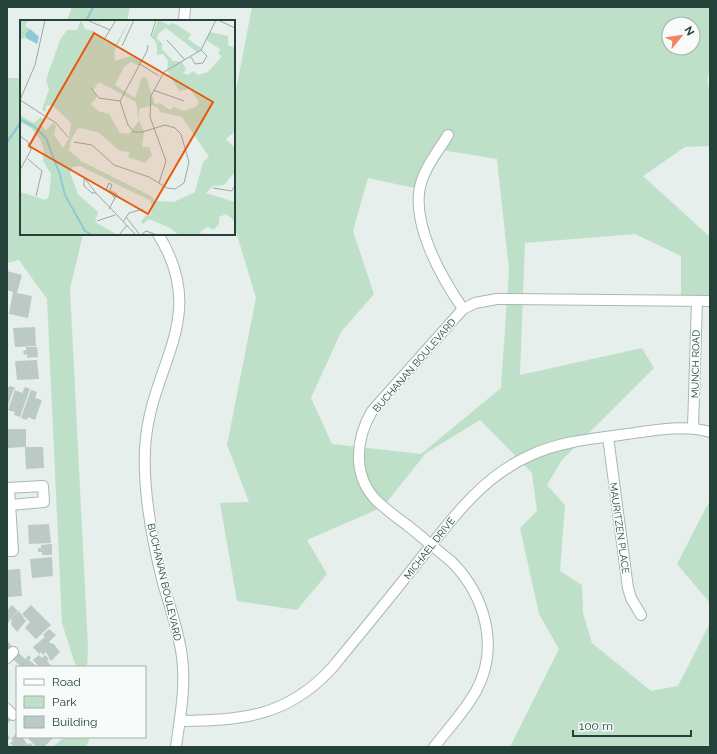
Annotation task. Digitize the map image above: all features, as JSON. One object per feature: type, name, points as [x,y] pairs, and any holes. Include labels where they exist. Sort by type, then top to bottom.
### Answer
[{"type":"street","points":[[184,20],[185,7]]},
{"type":"street","points":[[448,135],[421,181],[419,202],[431,256],[443,280],[463,309]]},
{"type":"street","name":"BUCHANAN BOULEVARD","points":[[159,235],[171,258],[178,279],[180,315],[174,344],[154,397],[146,440],[145,471],[153,539],[182,655],[184,683],[176,747]]},
{"type":"street","name":"BUCHANAN BOULEVARD","points":[[434,747],[477,690],[485,664],[488,642],[483,612],[474,589],[463,573],[431,545],[377,502],[364,481],[358,462],[359,451],[363,429],[372,411],[463,309],[474,303],[497,298],[710,301]]},
{"type":"street","name":"MUNCH ROAD","points":[[693,427],[697,301]]},
{"type":"street","name":"MICHAEL DRIVE","points":[[180,721],[217,720],[262,713],[285,705],[303,695],[318,684],[469,498],[506,468],[531,455],[550,448],[575,442],[693,427],[710,432]]},
{"type":"street","name":"MAURITZEN PLACE","points":[[608,437],[628,588],[631,598],[642,615]]},
{"type":"street","points":[[7,551],[13,551],[9,527],[10,505],[8,488],[43,486],[44,502],[10,505]]},
{"type":"green space","points":[[72,7],[130,7],[127,20],[67,20]]},
{"type":"green space","points":[[252,7],[710,7],[710,68],[707,80],[710,96],[710,146],[685,147],[643,176],[710,237],[710,303],[681,303],[681,256],[635,234],[525,243],[520,375],[642,348],[654,368],[562,460],[547,485],[565,505],[560,571],[582,585],[583,613],[592,643],[651,691],[678,686],[710,623],[710,747],[510,747],[559,649],[539,614],[520,528],[537,511],[532,473],[480,420],[426,453],[383,507],[307,540],[327,574],[297,610],[237,601],[220,503],[249,502],[227,445],[256,298],[235,228],[235,95]],"holes":[[[441,150],[497,159],[509,270],[501,388],[421,454],[332,444],[311,398],[341,332],[374,294],[353,231],[368,178],[419,189]]]},
{"type":"green space","points":[[7,78],[20,78],[20,235],[83,235],[70,289],[88,648],[87,666],[76,666],[62,623],[47,299],[19,260],[7,263]]},
{"type":"green space","points":[[710,500],[710,603],[677,564]]},
{"type":"green space","points":[[63,738],[90,738],[86,747],[53,747]]},
{"type":"building","points":[[7,271],[22,275],[17,293],[32,296],[28,318],[9,314],[13,292],[7,290]]},
{"type":"building","points":[[35,327],[36,346],[15,347],[13,328]]},
{"type":"building","points":[[26,347],[37,347],[38,357],[27,358],[27,354],[24,355],[23,351],[26,350]]},
{"type":"building","points":[[37,360],[39,379],[17,380],[15,361]]},
{"type":"building","points":[[10,386],[16,388],[14,389],[7,408],[7,388]]},
{"type":"building","points":[[25,387],[30,389],[20,417],[14,415],[15,412],[8,410],[15,390],[22,393]]},
{"type":"building","points":[[31,390],[37,392],[35,398],[42,400],[35,420],[28,417],[27,420],[21,418]]},
{"type":"building","points":[[7,429],[26,429],[26,447],[43,447],[44,468],[26,469],[25,447],[7,448]]},
{"type":"building","points":[[49,524],[51,543],[29,544],[28,525]]},
{"type":"building","points":[[52,544],[52,555],[42,555],[42,552],[38,552],[38,548],[41,548],[41,545]]},
{"type":"building","points":[[52,557],[53,576],[32,578],[30,559]]},
{"type":"building","points":[[20,569],[22,596],[7,597],[7,570]]},
{"type":"building","points":[[12,605],[18,611],[7,624],[7,611]]},
{"type":"building","points":[[31,605],[51,625],[36,639],[25,628],[30,622],[22,614]]},
{"type":"building","points":[[19,611],[26,621],[17,632],[12,626],[12,621],[10,619]]},
{"type":"building","points":[[49,629],[56,635],[49,642],[52,644],[53,643],[60,652],[51,661],[46,652],[43,655],[41,652],[39,654],[33,647],[45,637],[43,635]]},
{"type":"building","points":[[7,641],[12,646],[7,651]]},
{"type":"building","points":[[19,653],[25,659],[29,655],[31,658],[29,660],[37,666],[20,666],[13,659]]},
{"type":"building","points":[[39,655],[42,658],[45,655],[49,659],[47,661],[51,666],[38,666],[33,660]]},
{"type":"building","points":[[7,713],[12,719],[7,724]]},
{"type":"building","points":[[7,734],[10,738],[7,741]]},
{"type":"building","points":[[16,734],[16,738],[23,738],[28,745],[30,743],[34,747],[11,747],[13,746],[10,743],[13,741],[11,739]]},
{"type":"building","points":[[28,738],[53,738],[44,747],[36,747]]},
{"type":"waterway","points":[[86,20],[93,7]]},
{"type":"waterway","points":[[7,142],[20,123]]}]
